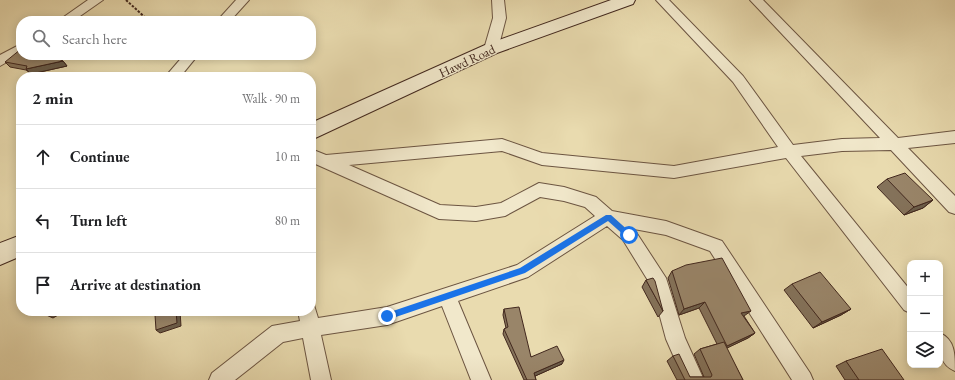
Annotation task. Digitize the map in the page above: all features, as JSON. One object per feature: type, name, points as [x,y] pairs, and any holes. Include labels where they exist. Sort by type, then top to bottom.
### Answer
[{"type":"main road","name":"Hawd Road","points":[[316,130],[491,49],[627,0]]},
{"type":"main road","points":[[0,254],[16,247]]},
{"type":"street","points":[[72,16],[97,0]]},
{"type":"street","points":[[228,16],[243,0]]},
{"type":"street","points":[[491,49],[498,25],[500,5],[498,0]]},
{"type":"street","points":[[662,0],[738,79],[789,150],[907,300]]},
{"type":"street","points":[[756,0],[955,207]]},
{"type":"street","points":[[0,62],[16,51]]},
{"type":"street","points":[[176,72],[187,60]]},
{"type":"street","points":[[318,158],[502,145],[542,159],[674,172],[733,162],[789,150],[896,144],[955,137]]},
{"type":"street","points":[[318,158],[439,212],[476,214],[505,209],[539,190],[564,194],[590,202],[629,235],[660,284],[676,339],[694,380]]},
{"type":"street","points":[[219,380],[279,333],[309,320],[387,316],[522,271],[608,218],[666,228],[716,246],[802,380]]},
{"type":"street","points":[[447,296],[481,380]]},
{"type":"street","points":[[309,320],[320,380]]},
{"type":"street","points":[[943,346],[955,361]]},
{"type":"path","points":[[126,0],[144,16]]},
{"type":"building","points":[[16,53],[16,60],[63,61],[26,69],[27,66],[5,62]]},
{"type":"building","points":[[905,173],[933,200],[914,207],[887,179]]},
{"type":"building","points":[[722,258],[751,311],[741,313],[755,333],[727,346],[705,302],[684,309],[672,271],[686,265]]},
{"type":"building","points":[[820,272],[851,309],[822,322],[792,284]]},
{"type":"building","points":[[653,278],[655,281],[663,311],[646,280]]},
{"type":"building","points":[[519,307],[531,357],[557,346],[564,360],[534,373],[536,380],[527,380],[504,329],[508,327],[504,309]]},
{"type":"building","points":[[155,316],[176,316],[177,323],[156,330]]},
{"type":"building","points":[[724,342],[743,380],[685,380],[673,356],[679,354],[690,377],[711,377],[712,375],[700,349]]},
{"type":"building","points":[[882,349],[904,380],[859,380],[846,361]]},
{"type":"route","points":[[387,316],[522,271],[608,218],[629,235]]}]
